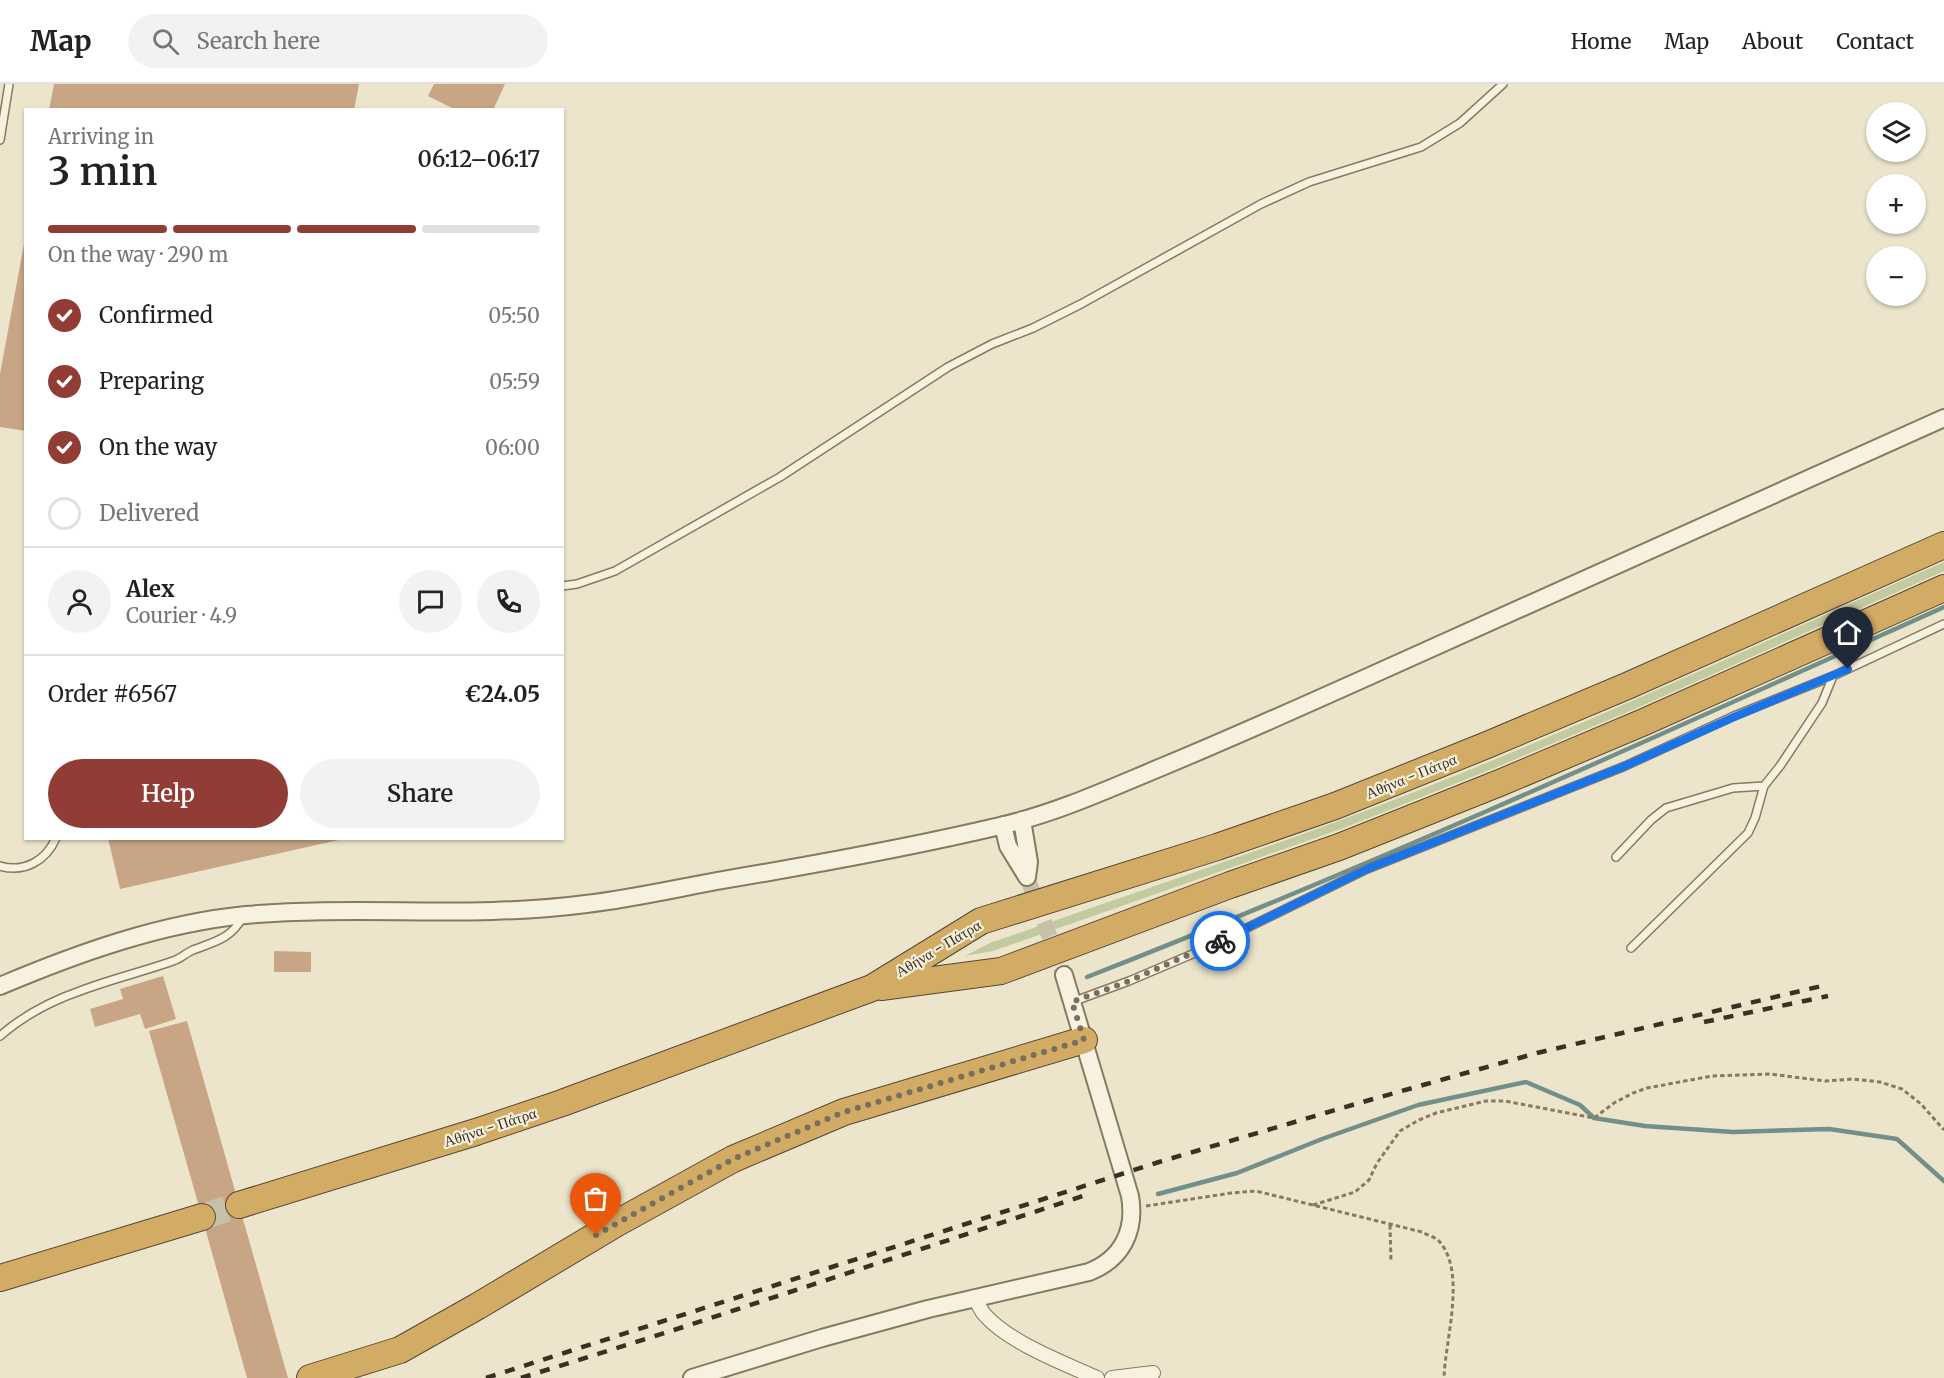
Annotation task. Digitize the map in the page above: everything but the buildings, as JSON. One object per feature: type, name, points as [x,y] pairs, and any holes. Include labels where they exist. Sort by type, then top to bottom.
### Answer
[{"type":"highway","name":"Αθήνα - Πάτρα","points":[[239,1206],[562,1103],[872,988],[981,921],[1217,847],[1335,806],[1627,686],[1944,545]]},
{"type":"highway","name":"Αθήνα - Πάτρα","points":[[872,988],[1002,971],[1230,885],[1339,847],[1644,722],[1944,588]]},
{"type":"highway","points":[[310,1378],[400,1350],[617,1222],[733,1159],[844,1112],[1084,1040]]},
{"type":"highway","points":[[0,1278],[201,1217]]},
{"type":"street","points":[[0,986],[65,960],[114,944],[198,923],[243,916],[357,911],[447,913],[586,904],[855,856],[1022,820],[1113,788],[1261,725],[1944,418]]},
{"type":"street","points":[[1003,825],[1008,846],[1027,877],[1029,862],[1022,820]]},
{"type":"street","points":[[692,1378],[822,1338],[975,1297],[1045,1283],[1099,1268],[1117,1254],[1130,1233],[1132,1209],[1130,1196],[1064,975]]},
{"type":"street","points":[[975,1297],[983,1313],[1005,1332],[1048,1356],[1097,1378]]},
{"type":"street","points":[[1112,1378],[1154,1373]]},
{"type":"lane","points":[[0,140],[9,84]]},
{"type":"lane","points":[[564,586],[577,584],[615,571],[780,477],[948,367],[992,344],[1033,328],[1082,304],[1262,204],[1309,182],[1421,147],[1460,123],[1503,84]]},
{"type":"lane","points":[[1072,1002],[1202,950],[1367,869],[1625,766],[1833,676],[1944,624]]},
{"type":"lane","points":[[1631,948],[1748,833],[1764,786],[1822,703],[1833,676]]},
{"type":"lane","points":[[1616,857],[1651,820],[1666,808],[1733,788],[1764,786]]},
{"type":"lane","points":[[0,866],[13,870],[25,868],[43,856],[55,840]]},
{"type":"lane","points":[[0,1036],[25,1017],[47,1005],[80,991],[176,961],[192,951],[219,941],[230,934],[243,916]]},
{"type":"path","points":[[1313,1205],[1355,1192],[1369,1180],[1381,1156],[1400,1131],[1436,1113],[1486,1101],[1504,1101],[1594,1118],[1633,1093],[1647,1088],[1712,1076],[1770,1074],[1825,1081],[1880,1082],[1902,1089],[1921,1104],[1944,1130]]},
{"type":"path","points":[[1132,1209],[1232,1192],[1256,1191],[1390,1226],[1422,1232],[1438,1240],[1447,1256],[1453,1275],[1444,1378]]},
{"type":"path","points":[[1390,1226],[1391,1262]]},
{"type":"green space","points":[[1944,562],[1944,571],[1637,708],[1497,767],[1344,828],[993,951],[965,956],[990,943],[1254,852],[1418,791],[1644,696]]},
{"type":"waterway","points":[[1087,977],[1411,844],[1944,607]]},
{"type":"waterway","points":[[1158,1194],[1237,1173],[1322,1139],[1418,1105],[1526,1082],[1580,1105],[1594,1118],[1645,1126],[1733,1132],[1829,1129],[1897,1139],[1944,1181]]},
{"type":"tunnel","points":[[1027,877],[1064,975]]},
{"type":"tunnel","points":[[202,1217],[239,1205]]},
{"type":"railway","points":[[486,1378],[1159,1162],[1359,1103],[1537,1053],[1826,985]]},
{"type":"railway","points":[[1704,1022],[1828,996]]},
{"type":"railway","points":[[521,1378],[1086,1195]]},
{"type":"way so far","points":[[596,1235],[733,1159],[844,1112],[1084,1040],[1072,1002],[1129,981],[1220,941]]},
{"type":"route","points":[[1220,941],[1367,869],[1625,766],[1848,669]]}]
